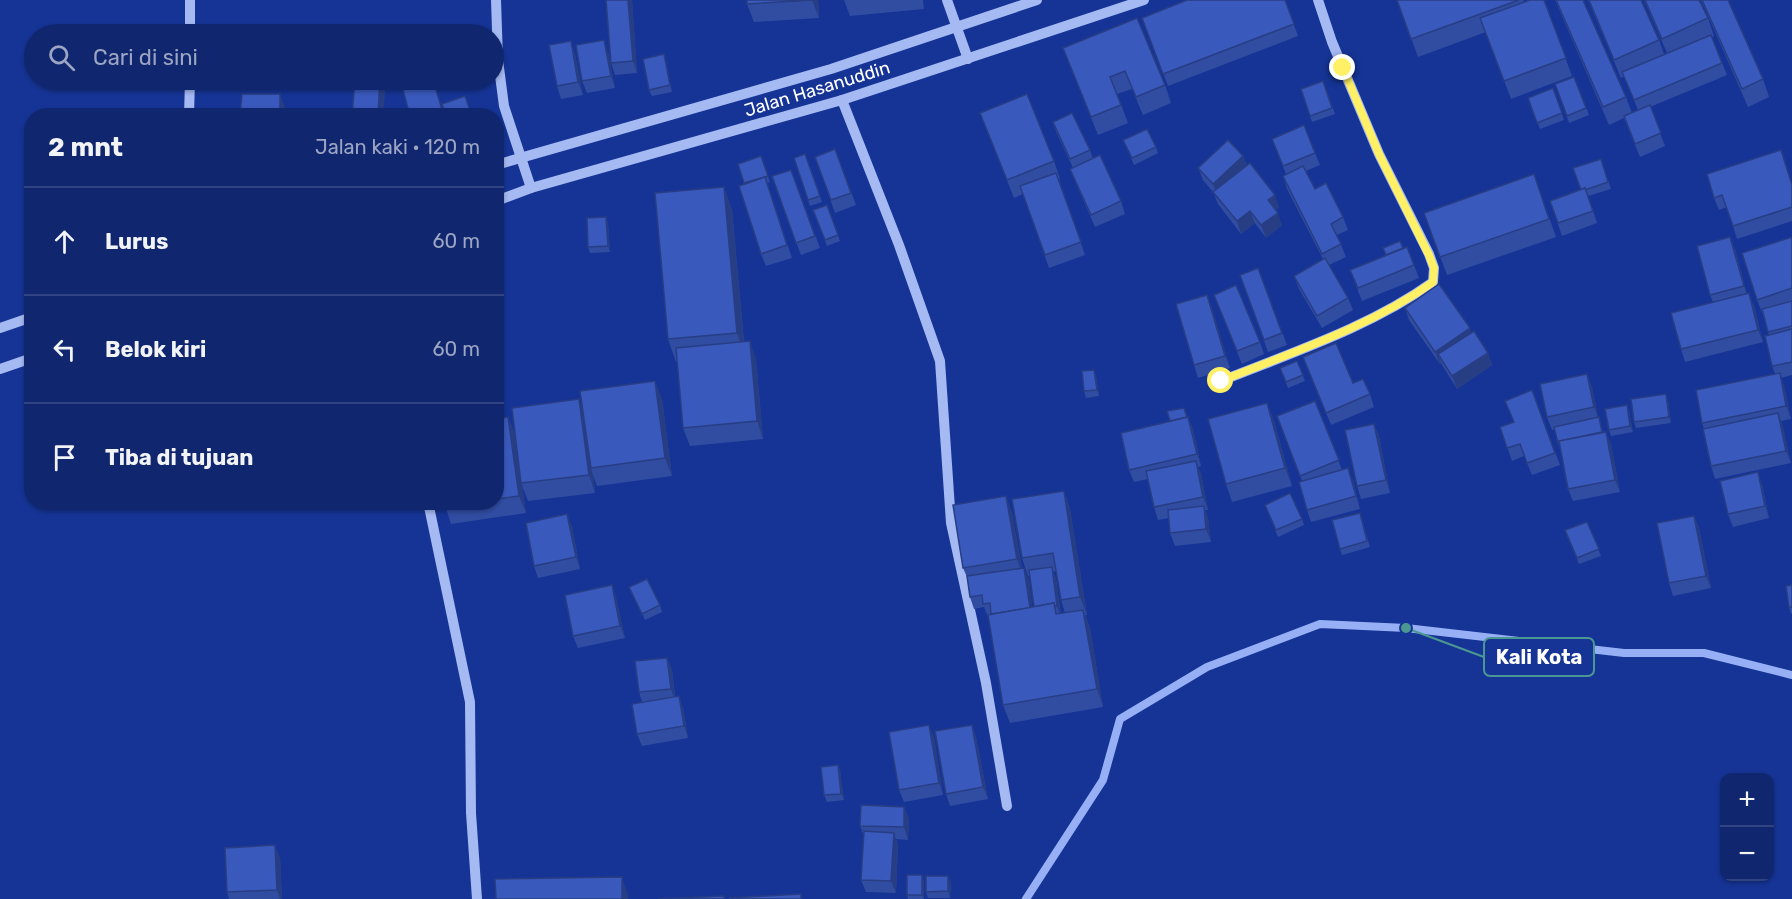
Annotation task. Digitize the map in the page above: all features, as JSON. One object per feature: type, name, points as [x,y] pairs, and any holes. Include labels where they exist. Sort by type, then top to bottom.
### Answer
[{"type":"street","points":[[190,0],[190,24]]},
{"type":"street","points":[[496,0],[497,24]]},
{"type":"street","points":[[947,0],[968,58]]},
{"type":"street","name":"Jalan Hasanuddin","points":[[504,162],[831,69],[1037,0]]},
{"type":"street","name":"Jalan Hasanuddin","points":[[504,198],[531,188],[842,100],[1144,0]]},
{"type":"street","points":[[1221,381],[1362,323],[1412,297],[1433,282],[1434,268],[1429,255],[1379,154],[1332,42],[1318,0]]},
{"type":"street","points":[[189,108],[190,90]]},
{"type":"street","points":[[502,90],[504,106],[531,188]]},
{"type":"street","points":[[842,100],[940,361],[951,522],[986,683],[1007,806]]},
{"type":"street","points":[[0,328],[24,320]]},
{"type":"street","points":[[0,369],[24,361]]},
{"type":"street","points":[[430,510],[470,702],[471,813],[477,899]]},
{"type":"building","points":[[606,0],[628,0],[633,61],[611,63]]},
{"type":"building","points":[[747,0],[812,0],[747,4]]},
{"type":"building","points":[[1187,0],[1285,0],[1294,24],[1163,74],[1142,18]]},
{"type":"building","points":[[1397,0],[1519,0],[1411,39]]},
{"type":"building","points":[[1530,0],[1544,0],[1566,58],[1504,81],[1480,18]]},
{"type":"building","points":[[1556,0],[1583,0],[1626,97],[1603,107]]},
{"type":"building","points":[[1589,0],[1641,0],[1659,40],[1614,60]]},
{"type":"building","points":[[1645,0],[1699,0],[1708,18],[1662,39]]},
{"type":"building","points":[[1702,0],[1728,0],[1763,79],[1742,89]]},
{"type":"building","points":[[1137,18],[1165,85],[1136,97],[1125,71],[1110,77],[1121,105],[1091,117],[1063,48]]},
{"type":"building","points":[[1711,35],[1722,63],[1634,100],[1622,72]]},
{"type":"building","points":[[604,40],[611,76],[582,81],[576,45]]},
{"type":"building","points":[[571,41],[578,82],[557,86],[549,45]]},
{"type":"building","points":[[664,54],[670,85],[649,90],[643,59]]},
{"type":"building","points":[[1574,77],[1586,108],[1567,116],[1555,84]]},
{"type":"building","points":[[1323,81],[1332,108],[1310,116],[1301,89]]},
{"type":"building","points":[[1553,88],[1562,113],[1537,123],[1528,98]]},
{"type":"building","points":[[354,90],[379,90],[378,108],[353,108]]},
{"type":"building","points":[[403,90],[436,90],[442,108],[408,108]]},
{"type":"building","points":[[242,94],[280,94],[280,108],[241,108]]},
{"type":"building","points":[[1027,94],[1054,161],[1007,180],[980,113]]},
{"type":"building","points":[[465,96],[469,108],[443,108],[442,104]]},
{"type":"building","points":[[1650,105],[1661,133],[1635,144],[1624,116]]},
{"type":"building","points":[[1072,113],[1090,150],[1070,159],[1053,122]]},
{"type":"building","points":[[1304,125],[1315,153],[1283,166],[1272,139]]},
{"type":"building","points":[[1147,129],[1156,147],[1132,158],[1123,140]]},
{"type":"building","points":[[1228,140],[1243,156],[1213,184],[1198,168]]},
{"type":"building","points":[[835,149],[851,193],[831,200],[815,157]]},
{"type":"building","points":[[1781,150],[1792,185],[1792,207],[1733,226],[1722,195],[1714,198],[1707,174]]},
{"type":"building","points":[[805,154],[820,196],[808,200],[794,158]]},
{"type":"building","points":[[1100,155],[1121,201],[1091,215],[1070,169]]},
{"type":"building","points":[[761,156],[768,176],[744,183],[738,164]]},
{"type":"building","points":[[1601,159],[1608,182],[1581,190],[1573,168]]},
{"type":"building","points":[[1250,163],[1275,195],[1268,200],[1278,213],[1261,225],[1250,211],[1237,221],[1213,192]]},
{"type":"building","points":[[1303,166],[1315,189],[1326,183],[1343,217],[1331,224],[1341,244],[1322,254],[1283,176]]},
{"type":"building","points":[[791,170],[815,236],[796,243],[772,176]]},
{"type":"building","points":[[1056,173],[1081,242],[1045,255],[1020,186]]},
{"type":"building","points":[[1534,174],[1549,219],[1440,257],[1424,213]]},
{"type":"building","points":[[765,177],[787,245],[761,254],[739,186]]},
{"type":"building","points":[[724,187],[737,333],[668,339],[655,193]]},
{"type":"building","points":[[1585,188],[1593,211],[1558,223],[1550,201]]},
{"type":"building","points":[[827,205],[838,235],[825,240],[813,210]]},
{"type":"building","points":[[606,217],[608,246],[588,247],[587,218]]},
{"type":"building","points":[[1730,237],[1744,286],[1710,295],[1697,246]]},
{"type":"building","points":[[1792,237],[1792,288],[1757,300],[1742,253]]},
{"type":"building","points":[[1400,241],[1403,248],[1386,255],[1383,248]]},
{"type":"building","points":[[1407,247],[1414,265],[1358,288],[1350,270]]},
{"type":"building","points":[[1325,258],[1348,298],[1317,316],[1294,276]]},
{"type":"building","points":[[1258,268],[1282,333],[1264,340],[1240,275]]},
{"type":"building","points":[[1439,284],[1470,328],[1435,352],[1405,308]]},
{"type":"building","points":[[1236,285],[1260,342],[1237,351],[1214,295]]},
{"type":"building","points":[[1749,293],[1758,330],[1681,349],[1671,313]]},
{"type":"building","points":[[1207,295],[1225,356],[1194,365],[1176,304]]},
{"type":"building","points":[[1792,301],[1792,326],[1768,332],[1762,309]]},
{"type":"building","points":[[1792,329],[1792,362],[1772,366],[1765,336]]},
{"type":"building","points":[[1474,331],[1488,353],[1452,376],[1438,354]]},
{"type":"building","points":[[750,341],[757,421],[683,428],[676,348]]},
{"type":"building","points":[[1336,343],[1353,383],[1363,379],[1370,394],[1326,413],[1303,357]]},
{"type":"building","points":[[1297,361],[1303,375],[1286,382],[1280,368]]},
{"type":"building","points":[[1094,370],[1097,390],[1084,391],[1082,371]]},
{"type":"building","points":[[1780,373],[1786,406],[1702,423],[1696,390]]},
{"type":"building","points":[[1587,374],[1594,407],[1547,417],[1540,384]]},
{"type":"building","points":[[655,381],[665,458],[591,468],[580,391]]},
{"type":"building","points":[[1532,390],[1555,453],[1527,463],[1520,444],[1507,448],[1500,427],[1514,422],[1505,401]]},
{"type":"building","points":[[1666,394],[1669,417],[1634,422],[1631,399]]},
{"type":"building","points":[[579,399],[589,475],[521,483],[512,408]]},
{"type":"building","points":[[1315,401],[1339,460],[1300,476],[1277,416]]},
{"type":"building","points":[[1267,403],[1285,468],[1226,484],[1208,419]]},
{"type":"building","points":[[1627,405],[1630,426],[1609,430],[1605,409]]},
{"type":"building","points":[[1184,408],[1187,417],[1170,421],[1167,411]]},
{"type":"building","points":[[1778,413],[1786,451],[1711,466],[1703,429]]},
{"type":"building","points":[[508,417],[519,496],[504,498],[504,418]]},
{"type":"building","points":[[1188,417],[1197,454],[1129,470],[1121,433]]},
{"type":"building","points":[[1599,417],[1602,432],[1558,443],[1554,427]]},
{"type":"building","points":[[1374,424],[1386,480],[1357,486],[1345,430]]},
{"type":"building","points":[[1606,432],[1615,480],[1568,489],[1559,441]]},
{"type":"building","points":[[1196,461],[1203,497],[1154,507],[1146,471]]},
{"type":"building","points":[[1348,468],[1356,496],[1307,510],[1299,482]]},
{"type":"building","points":[[1758,472],[1765,506],[1728,514],[1720,481]]},
{"type":"building","points":[[1064,491],[1080,597],[1061,600],[1053,553],[1022,558],[1012,499]]},
{"type":"building","points":[[1290,493],[1302,519],[1276,530],[1265,505]]},
{"type":"building","points":[[1006,496],[1017,559],[963,568],[953,505]]},
{"type":"building","points":[[1204,506],[1206,529],[1170,533],[1168,510]]},
{"type":"building","points":[[1360,513],[1367,541],[1340,549],[1332,520]]},
{"type":"building","points":[[567,514],[576,557],[534,566],[526,523]]},
{"type":"building","points":[[1694,516],[1706,576],[1669,583],[1657,523]]},
{"type":"building","points":[[1587,522],[1599,549],[1577,558],[1565,530]]},
{"type":"building","points":[[1052,567],[1057,606],[1054,606],[1054,603],[1034,607],[1029,570]]},
{"type":"building","points":[[1024,568],[1030,608],[991,614],[990,603],[983,604],[982,595],[970,597],[967,576]]},
{"type":"building","points":[[647,579],[660,605],[642,614],[629,587]]},
{"type":"building","points":[[612,585],[620,626],[573,636],[565,595]]},
{"type":"building","points":[[1792,585],[1792,607],[1789,607],[1786,586]]},
{"type":"building","points":[[1054,603],[1056,614],[1083,610],[1097,689],[1003,705],[988,615]]},
{"type":"building","points":[[667,658],[671,689],[639,692],[635,661]]},
{"type":"building","points":[[679,696],[684,726],[637,734],[632,704]]},
{"type":"building","points":[[929,725],[939,783],[899,790],[889,732]]},
{"type":"building","points":[[972,725],[983,787],[946,794],[935,731]]},
{"type":"building","points":[[838,765],[841,794],[824,795],[821,767]]},
{"type":"building","points":[[861,805],[904,807],[904,827],[860,826]]},
{"type":"building","points":[[864,831],[894,833],[891,881],[861,880]]},
{"type":"building","points":[[275,845],[277,890],[227,892],[225,848]]},
{"type":"building","points":[[907,875],[922,875],[922,895],[907,895]]},
{"type":"building","points":[[926,876],[948,876],[948,891],[926,892]]},
{"type":"building","points":[[622,877],[622,899],[496,899],[495,879]]},
{"type":"building","points":[[801,894],[801,899],[730,898]]},
{"type":"building","points":[[724,896],[724,899],[658,899]]},
{"type":"waterway","points":[[1026,899],[1103,780],[1120,719],[1207,667],[1320,624],[1406,628],[1624,653],[1704,653],[1792,675]]},
{"type":"place","name":"Kali Kota","points":[[1406,628]]},
{"type":"route","points":[[1221,381],[1362,323],[1412,297],[1433,282],[1434,268],[1429,255],[1379,154],[1343,68]]}]
